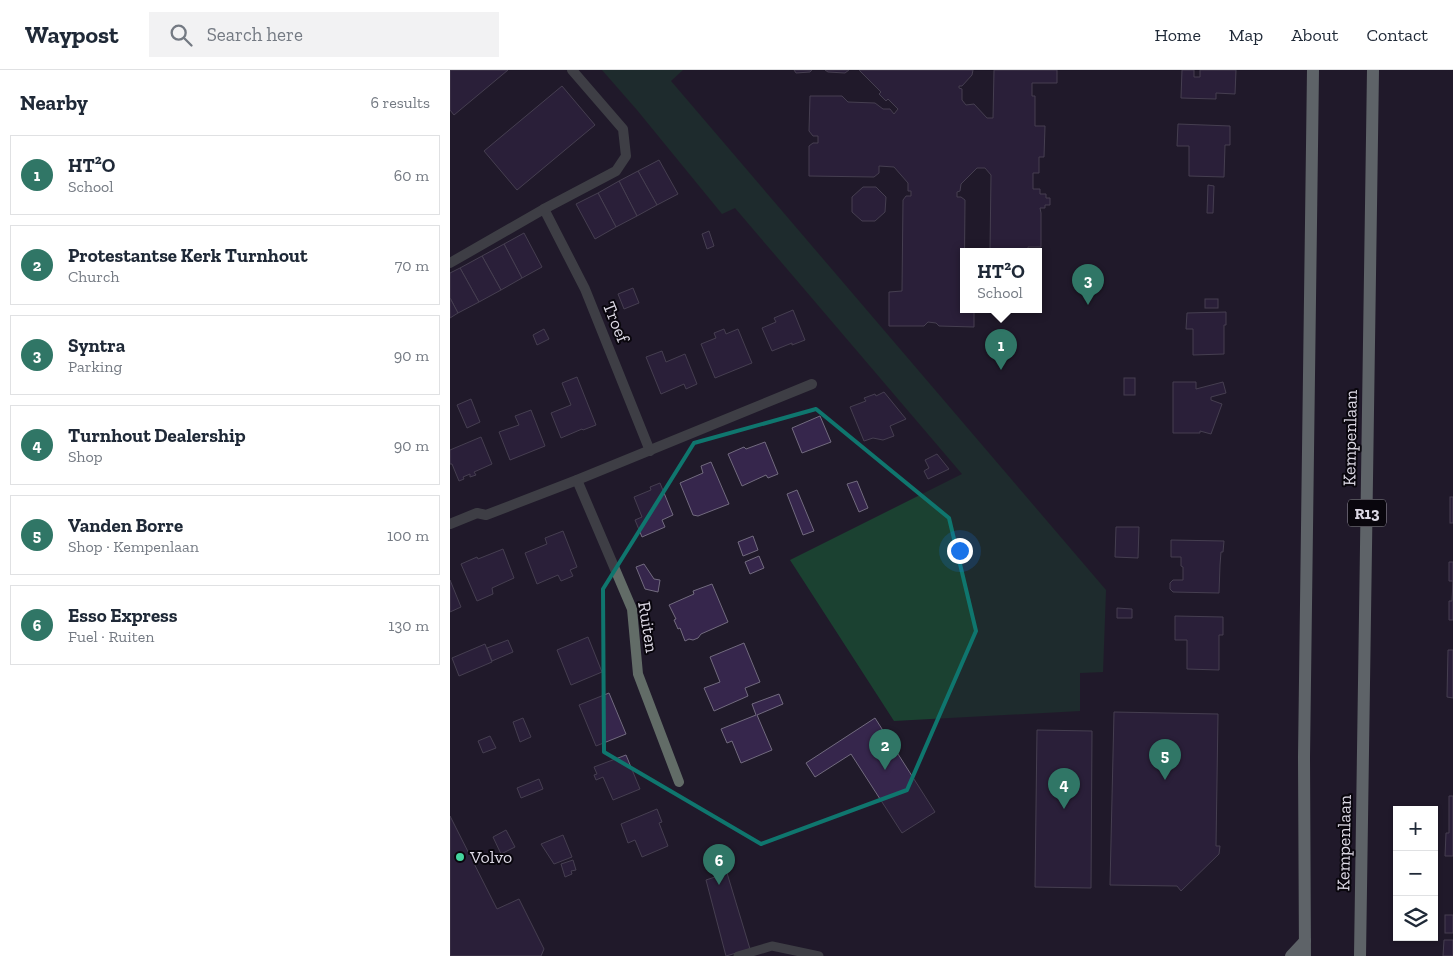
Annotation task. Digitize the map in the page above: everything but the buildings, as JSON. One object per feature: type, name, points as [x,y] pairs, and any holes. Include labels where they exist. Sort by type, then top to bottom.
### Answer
[{"type":"main road","points":[[1305,956],[1304,757],[1314,70]]},
{"type":"main road","name":"Kempenlaan","points":[[1360,956],[1374,70]]},
{"type":"main road","points":[[1291,956],[1305,941]]},
{"type":"street","points":[[450,263],[616,170],[626,156],[624,129],[572,70]]},
{"type":"street","name":"Troef","points":[[544,209],[585,289],[650,451]]},
{"type":"street","points":[[450,524],[477,513],[486,515],[577,480],[812,384]]},
{"type":"street","name":"Ruiten","points":[[577,480],[632,609],[638,674],[679,782]]},
{"type":"lane","points":[[738,956],[772,946],[819,956]]},
{"type":"highlighted area","points":[[816,409],[949,518],[976,631],[907,790],[761,844],[604,752],[603,589],[694,443]]},
{"type":"green space","points":[[602,70],[683,70],[671,81],[1106,590],[1103,672],[1080,673],[1080,711],[894,721],[790,560],[962,474],[735,208],[722,214]]},
{"type":"place","name":"Syntra","points":[[1088,305]]},
{"type":"place","name":"HT²O","points":[[1001,370]]},
{"type":"place","name":"Protestantse Kerk Turnhout","points":[[885,770]]},
{"type":"place","name":"Vanden Borre","points":[[1165,780]]},
{"type":"place","name":"Turnhout Dealership","points":[[1064,809]]},
{"type":"place","name":"Volvo","points":[[460,857]]},
{"type":"place","name":"Esso Express","points":[[719,885]]}]
